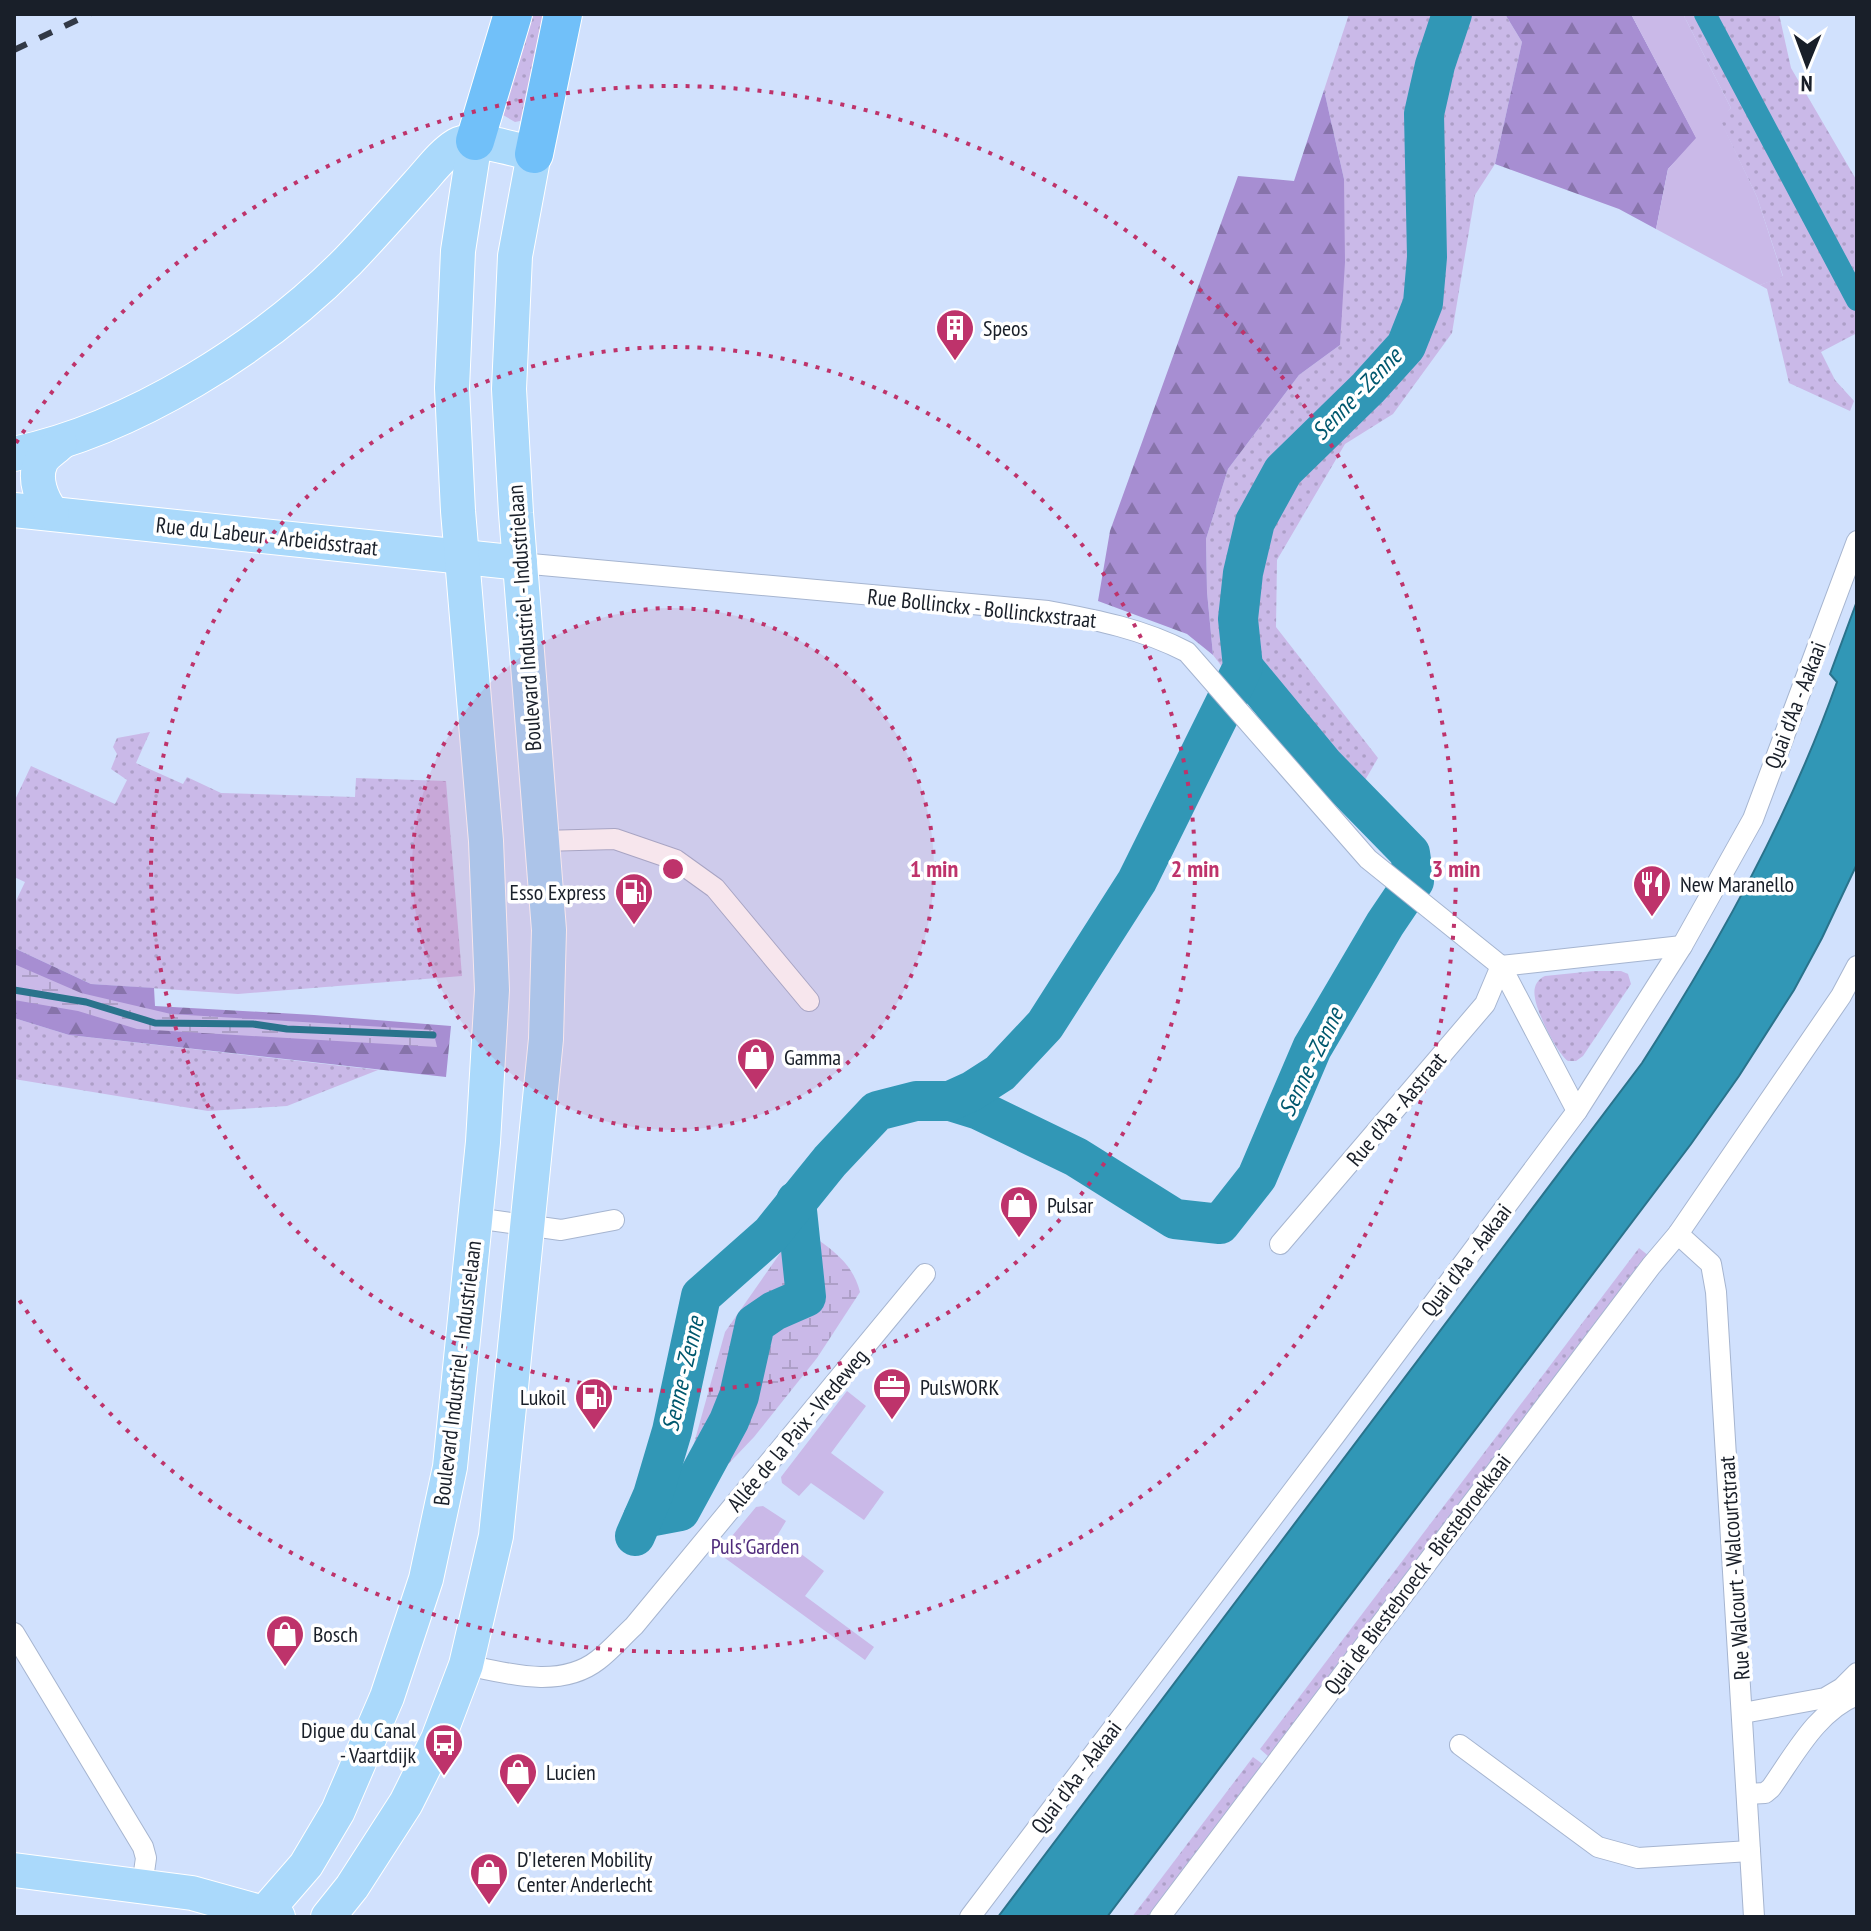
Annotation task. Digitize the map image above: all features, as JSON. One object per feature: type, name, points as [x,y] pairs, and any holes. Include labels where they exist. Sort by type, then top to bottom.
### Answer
[{"type":"highway","name":"Boulevard Industriel - Industrielaan","points":[[475,141],[513,14]]},
{"type":"highway","name":"Boulevard Industriel - Industrielaan","points":[[534,154],[563,14]]},
{"type":"main road","points":[[14,454],[60,443],[100,428],[182,386],[246,346],[296,309],[345,263],[440,159],[458,144],[475,141],[534,154]]},
{"type":"main road","name":"Boulevard Industriel - Industrielaan","points":[[267,1916],[306,1865],[338,1811],[387,1697],[426,1579],[450,1467],[483,1142],[492,990],[486,841],[454,440],[453,323],[458,251],[475,141]]},
{"type":"main road","name":"Boulevard Industriel - Industrielaan","points":[[328,1917],[352,1887],[406,1803],[438,1739],[466,1665],[496,1536],[546,1039],[549,930],[511,443],[510,328],[515,256],[534,154]]},
{"type":"main road","points":[[52,513],[40,489],[38,474],[41,460],[60,443]]},
{"type":"main road","name":"Rue du Labeur - Arbeidsstraat","points":[[14,510],[520,563]]},
{"type":"main road","points":[[14,1870],[192,1893],[267,1916]]},
{"type":"street","name":"Quai d'Aa - Aakaai","points":[[970,1917],[1577,1111],[1682,946],[1753,819],[1857,541]]},
{"type":"street","name":"Rue Bollinckx - Bollinckxstraat","points":[[520,563],[1048,611],[1109,622],[1168,642],[1187,652],[1211,678],[1368,859],[1501,966],[1577,1111]]},
{"type":"street","points":[[542,841],[615,839],[676,860],[715,888],[809,1001]]},
{"type":"street","points":[[1501,966],[1682,946]]},
{"type":"street","name":"Rue d'Aa - Aastraat","points":[[1280,1244],[1485,1004],[1501,966]]},
{"type":"street","name":"Quai de Biestebroeck - Biestebroekkaai","points":[[1160,1917],[1678,1234],[1849,1000],[1857,966]]},
{"type":"street","name":"Boulevard Industriel - Industrielaan","points":[[475,1218],[561,1230],[614,1220]]},
{"type":"street","name":"Rue Walcourt - Walcourtstraat","points":[[1678,1234],[1711,1264],[1716,1292],[1754,1917]]},
{"type":"street","name":"Allée de la Paix - Vredeweg","points":[[466,1665],[532,1676],[568,1677],[597,1661],[634,1626],[925,1274]]},
{"type":"street","points":[[14,1633],[143,1847],[146,1858],[142,1886]]},
{"type":"street","points":[[1747,1794],[1765,1793],[1771,1788],[1830,1702],[1857,1673]]},
{"type":"street","points":[[1743,1713],[1830,1702],[1857,1695]]},
{"type":"street","points":[[1460,1745],[1598,1847],[1638,1858],[1750,1851]]},
{"type":"green space","points":[[529,14],[555,14],[525,120],[515,122],[503,115],[502,105]]},
{"type":"green space","points":[[1349,14],[1505,14],[1522,42],[1495,164],[1475,195],[1452,333],[1393,414],[1345,444],[1277,560],[1276,627],[1378,758],[1347,811],[1282,744],[1213,655],[1206,539],[1228,469],[1299,375],[1340,345],[1344,179],[1324,90]]},
{"type":"green space","points":[[1505,14],[1631,14],[1697,139],[1668,169],[1656,229],[1619,209],[1495,164],[1522,42]]},
{"type":"green space","points":[[1631,14],[1683,14],[1731,108],[1720,119],[1757,197],[1783,277],[1760,285],[1656,229],[1668,169],[1696,138]]},
{"type":"green space","points":[[1683,14],[1779,14],[1791,68],[1857,181],[1857,333],[1821,352],[1835,380],[1854,401],[1850,411],[1789,383],[1767,289],[1760,285],[1783,276],[1757,197],[1719,118],[1731,108]]},
{"type":"green space","points":[[1324,90],[1344,179],[1345,262],[1340,345],[1299,375],[1228,469],[1206,539],[1213,655],[1187,634],[1098,601],[1110,531],[1238,176],[1294,181]]},
{"type":"green space","points":[[150,732],[136,763],[183,784],[187,777],[221,793],[355,797],[356,778],[446,781],[462,976],[238,994],[91,984],[14,948],[14,905],[25,882],[14,877],[14,802],[31,766],[115,804],[127,780],[111,769],[117,754],[113,747],[117,738]]},
{"type":"green space","points":[[14,948],[91,984],[154,988],[155,1006],[451,1026],[446,1077],[69,1035],[14,1018]]},
{"type":"green space","points":[[14,964],[81,993],[171,1014],[433,1030],[437,1047],[137,1029],[78,1011],[14,1000]]},
{"type":"green space","points":[[1621,971],[1628,974],[1631,984],[1583,1056],[1576,1061],[1568,1061],[1543,1022],[1536,1004],[1535,988],[1545,976]]},
{"type":"green space","points":[[14,1018],[69,1035],[378,1070],[287,1106],[208,1111],[14,1079]]},
{"type":"green space","points":[[810,1234],[847,1266],[860,1292],[817,1358],[754,1437],[695,1499],[681,1490],[725,1332],[790,1239],[796,1235]]},
{"type":"green space","points":[[1639,1248],[1649,1256],[1269,1757],[1260,1749]]},
{"type":"green space","name":"Puls'Garden","points":[[847,1391],[866,1406],[831,1453],[884,1492],[864,1520],[811,1483],[799,1496],[782,1483],[781,1477]]},
{"type":"green space","name":"Puls'Garden","points":[[763,1506],[786,1521],[777,1536],[824,1571],[805,1596],[874,1647],[865,1660],[718,1553],[756,1507]]},
{"type":"green space","points":[[1253,1757],[1264,1765],[1147,1917],[1132,1917]]},
{"type":"water","points":[[1857,601],[1857,864],[1794,990],[1739,1076],[1691,1144],[1107,1917],[998,1917],[1642,1063],[1725,925],[1775,830],[1837,682],[1830,674]]},
{"type":"waterway","name":"Senne - Zenne","points":[[635,1536],[653,1495],[672,1431],[701,1296],[771,1234],[830,1161],[877,1111],[916,1101],[950,1101],[1000,1073],[1045,1025],[1137,881],[1243,667],[1238,619],[1243,573],[1255,522],[1283,471],[1406,346],[1423,303],[1427,257],[1424,114],[1435,65],[1452,14]]},
{"type":"waterway","points":[[1705,14],[1857,300]]},
{"type":"waterway","name":"Senne - Zenne","points":[[950,1101],[979,1110],[1076,1157],[1175,1219],[1220,1224],[1257,1177],[1312,1048],[1414,881],[1410,853],[1324,765],[1243,667]]},
{"type":"waterway","points":[[14,990],[86,1002],[155,1023],[253,1024],[287,1029],[433,1035]]},
{"type":"waterway","points":[[643,1518],[680,1511],[729,1421],[739,1396],[755,1324],[774,1311],[806,1297],[796,1201]]},
{"type":"railway","points":[[14,50],[90,14]]},
{"type":"place","name":"Speos","points":[[955,362]]},
{"type":"place","name":"New Maranello","points":[[1652,918]]},
{"type":"place","name":"Esso Express","points":[[634,926]]},
{"type":"place","name":"Gamma","points":[[756,1091]]},
{"type":"place","name":"Pulsar","points":[[1019,1239]]},
{"type":"place","name":"PulsWORK","points":[[892,1421]]},
{"type":"place","name":"Lukoil","points":[[594,1431]]},
{"type":"place","name":"Bosch","points":[[285,1668]]},
{"type":"place","name":"Digue du Canal - Vaartdijk","points":[[444,1777]]},
{"type":"place","name":"Lucien","points":[[518,1806]]},
{"type":"place","name":"D'Ieteren Mobility Center Anderlecht","points":[[489,1906]]}]
